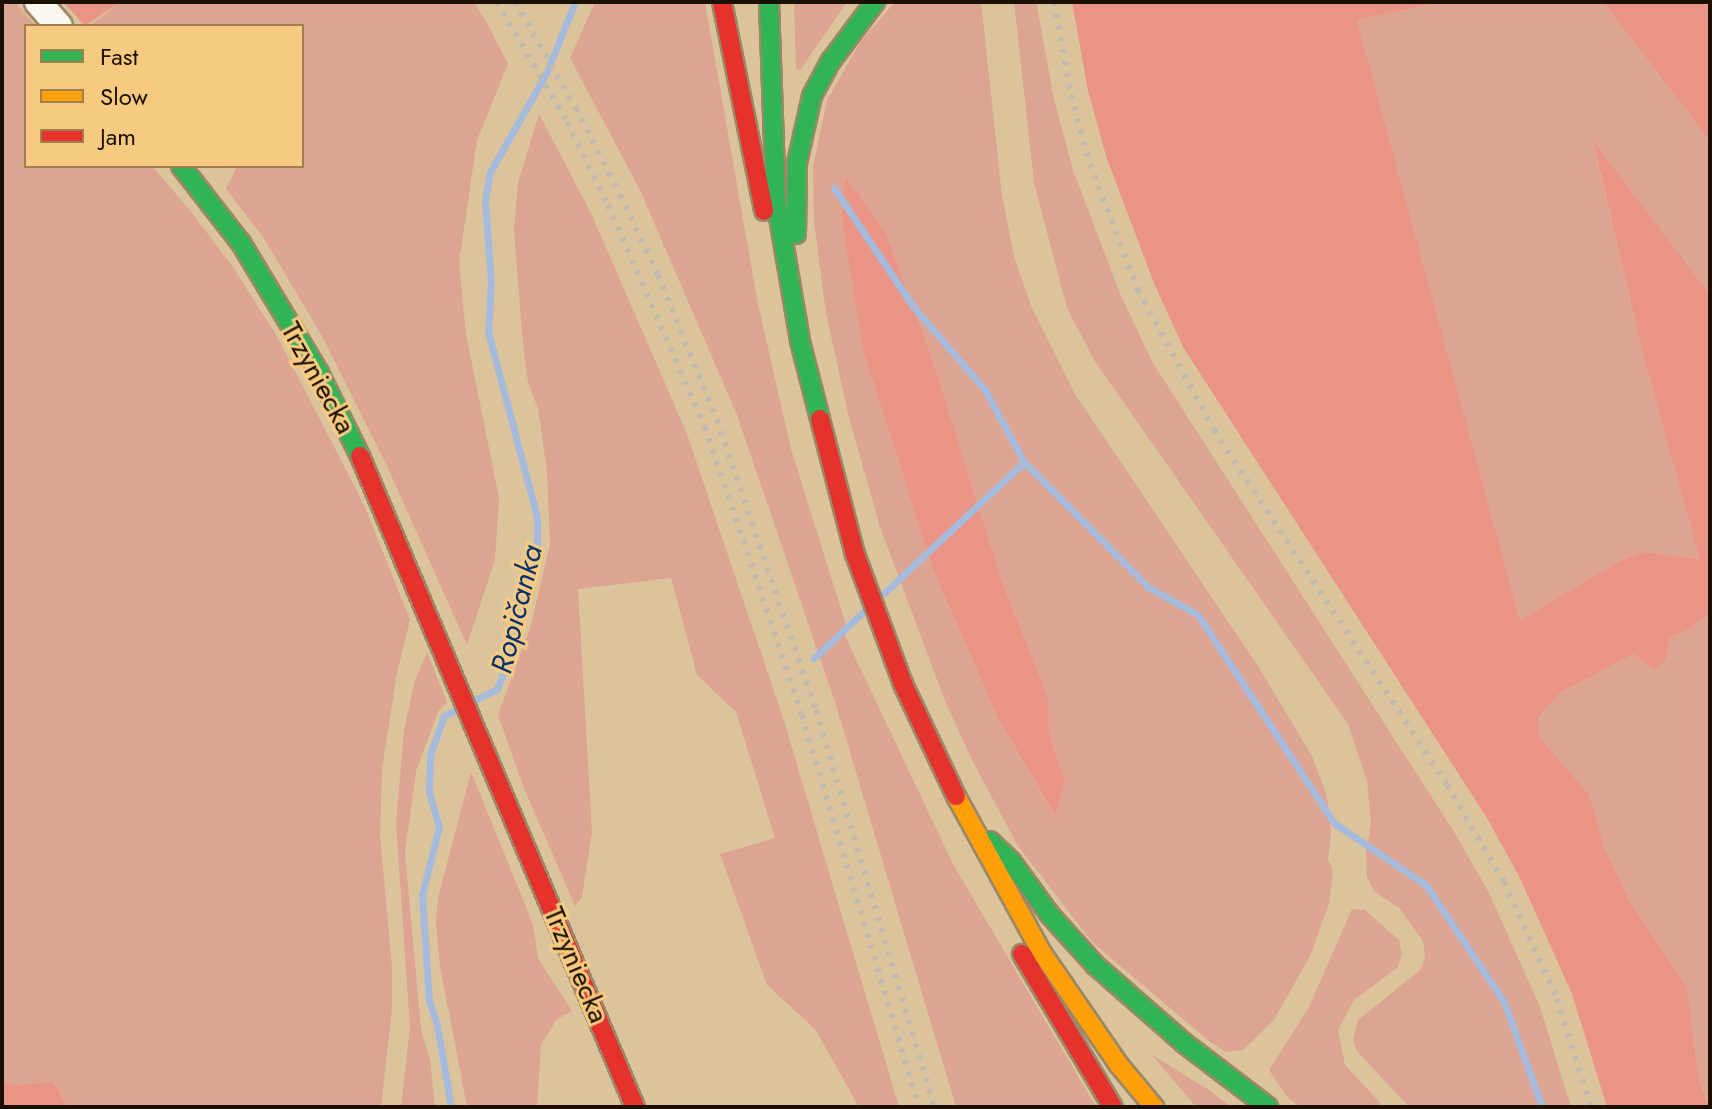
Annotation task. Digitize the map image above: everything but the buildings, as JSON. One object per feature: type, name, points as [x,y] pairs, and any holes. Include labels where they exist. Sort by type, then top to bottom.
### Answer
[{"type":"main road","points":[[722,2],[762,203],[851,539],[903,684],[967,820],[1042,953],[1119,1065],[1154,1107]]},
{"type":"main road","points":[[769,2],[776,200],[800,341]]},
{"type":"main road","points":[[800,341],[795,208],[802,134],[812,96],[831,61],[875,2]]},
{"type":"main road","name":"Trzyniecka","points":[[183,168],[241,243],[319,373],[371,477],[635,1107]]},
{"type":"main road","points":[[967,820],[980,880],[1113,1107]]},
{"type":"main road","points":[[967,820],[1011,861],[1050,915],[1095,965],[1184,1043],[1268,1107]]},
{"type":"street","points":[[38,2],[57,24]]},
{"type":"shaded area","points":[[2,2],[15,2],[34,24],[24,24],[24,168],[154,168],[189,209],[235,270],[278,338],[365,507],[410,620],[397,673],[382,769],[380,835],[392,967],[392,1008],[381,1107],[68,1107],[53,1082],[14,1085],[2,1082]]},
{"type":"shaded area","points":[[63,2],[120,2],[88,24],[83,24]]},
{"type":"shaded area","points":[[120,2],[474,2],[487,23],[508,64],[477,140],[459,263],[466,334],[499,498],[495,560],[467,645],[387,466],[322,336],[263,237],[226,189],[236,168],[304,168],[304,24],[92,24]]},
{"type":"shaded area","points":[[595,2],[705,2],[758,304],[791,449],[846,625],[845,636],[953,864],[1096,1107],[956,1107],[836,705],[737,415],[640,190],[570,58]]},
{"type":"shaded area","points":[[794,2],[847,2],[800,70],[796,68]]},
{"type":"shaded area","points":[[895,2],[981,2],[1002,195],[1014,256],[1031,306],[1075,394],[1258,666],[1312,756],[1327,796],[1331,833],[1328,860],[1333,871],[1329,904],[1310,956],[1274,1020],[1243,1050],[1226,1052],[1209,1041],[1093,943],[1018,846],[973,762],[945,701],[880,527],[848,414],[826,313],[814,222],[813,166],[827,100],[861,41]],"holes":[[[841,216],[886,234],[934,364],[1001,579],[1048,698],[1049,734],[1065,779],[1054,814],[998,718],[932,567],[863,350]]]},
{"type":"shaded area","points":[[1014,2],[1036,2],[1054,99],[1073,170],[1121,296],[1153,363],[1456,835],[1489,893],[1540,1007],[1571,1107],[1409,1107],[1356,1050],[1353,1039],[1358,1020],[1420,970],[1425,957],[1423,941],[1399,908],[1375,892],[1367,877],[1366,852],[1371,823],[1367,781],[1348,724],[1094,360],[1067,308],[1034,183]]},
{"type":"shaded area","points":[[1072,2],[1440,2],[1357,20],[1520,620],[1618,562],[1643,552],[1700,559],[1642,350],[1593,141],[1710,295],[1710,613],[1688,630],[1670,637],[1666,660],[1654,669],[1634,654],[1561,692],[1539,716],[1538,729],[1540,738],[1589,794],[1605,849],[1630,902],[1687,988],[1698,1075],[1709,1107],[1607,1107],[1572,994],[1520,878],[1487,818],[1183,347],[1154,283],[1107,159],[1088,91]]},
{"type":"shaded area","points":[[1440,2],[1603,2],[1710,141],[1710,295],[1593,143],[1642,350],[1701,559],[1643,552],[1618,562],[1520,620],[1357,20]]},
{"type":"shaded area","points":[[1603,2],[1710,2],[1710,141]]},
{"type":"shaded area","points":[[539,114],[591,213],[687,434],[784,721],[899,1107],[859,1107],[815,1029],[767,985],[720,854],[775,838],[736,712],[697,675],[671,578],[578,589],[592,832],[582,897],[575,906],[523,786],[498,715],[531,625],[550,544],[547,472],[538,408],[528,383],[514,230],[518,183]]},
{"type":"shaded area","points":[[846,178],[886,234],[934,364],[1001,579],[1048,698],[1049,734],[1065,779],[1055,815],[998,718],[932,567],[863,350],[841,216]]},
{"type":"shaded area","points":[[1710,613],[1710,1107],[1698,1075],[1687,988],[1630,902],[1605,849],[1589,794],[1540,738],[1538,729],[1539,716],[1561,692],[1634,654],[1666,660],[1670,637],[1688,630]]},
{"type":"shaded area","points":[[427,652],[447,702],[438,712],[416,771],[405,853],[421,1029],[430,1060],[435,1107],[401,1107],[410,1028],[396,823],[404,731],[414,683]]},
{"type":"shaded area","points":[[471,772],[533,924],[538,958],[572,1011],[556,1020],[541,1045],[537,1107],[467,1107],[440,966],[436,924],[438,898]]},
{"type":"shaded area","points":[[1352,909],[1365,910],[1399,940],[1402,955],[1397,968],[1354,1000],[1338,1030],[1345,1065],[1384,1107],[1301,1107],[1288,1098],[1269,1070],[1309,1007]]},
{"type":"shaded area","points":[[1152,1055],[1206,1088],[1231,1107],[1196,1107]]},
{"type":"shaded area","points":[[2,1082],[15,1085],[53,1082],[68,1107],[2,1107]]},
{"type":"waterway","name":"Ropičanka","points":[[475,700],[497,689],[513,649],[537,556],[537,517],[488,332],[491,282],[485,200],[490,172],[546,74],[575,2]]},
{"type":"waterway","points":[[834,188],[912,305],[985,390],[1024,462],[1148,587],[1198,615],[1334,823],[1426,885],[1504,1002],[1542,1107]]},
{"type":"waterway","points":[[883,594],[1024,462]]},
{"type":"waterway","points":[[814,658],[862,613]]},
{"type":"waterway","name":"Ropičanka","points":[[451,1107],[437,1025],[429,1001],[422,895],[439,827],[429,792],[430,755],[444,716],[457,709]]},
{"type":"railway","points":[[497,2],[567,122],[608,205],[705,427],[802,715],[919,1107]]},
{"type":"railway","points":[[515,2],[576,108],[620,195],[658,275],[717,420],[816,710],[934,1107]]},
{"type":"railway","points":[[1054,2],[1071,95],[1090,164],[1138,290],[1214,430],[1447,785],[1504,882],[1557,999],[1591,1107]]},
{"type":"traffic: fast","points":[[769,2],[776,200],[800,341],[820,419]]},
{"type":"traffic: fast","points":[[796,234],[797,163],[812,96],[831,61],[875,2]]},
{"type":"traffic: fast","points":[[183,168],[241,243],[319,373],[360,456]]},
{"type":"traffic: fast","points":[[990,841],[1011,861],[1050,915],[1095,965],[1184,1043],[1268,1107]]},
{"type":"traffic: slow","points":[[956,796],[1042,953],[1119,1065],[1154,1107]]},
{"type":"traffic: jam","points":[[722,2],[764,211]]},
{"type":"traffic: jam","points":[[820,419],[855,554],[903,684],[956,796]]},
{"type":"traffic: jam","points":[[360,456],[635,1107]]},
{"type":"traffic: jam","points":[[1022,954],[1113,1107]]}]
